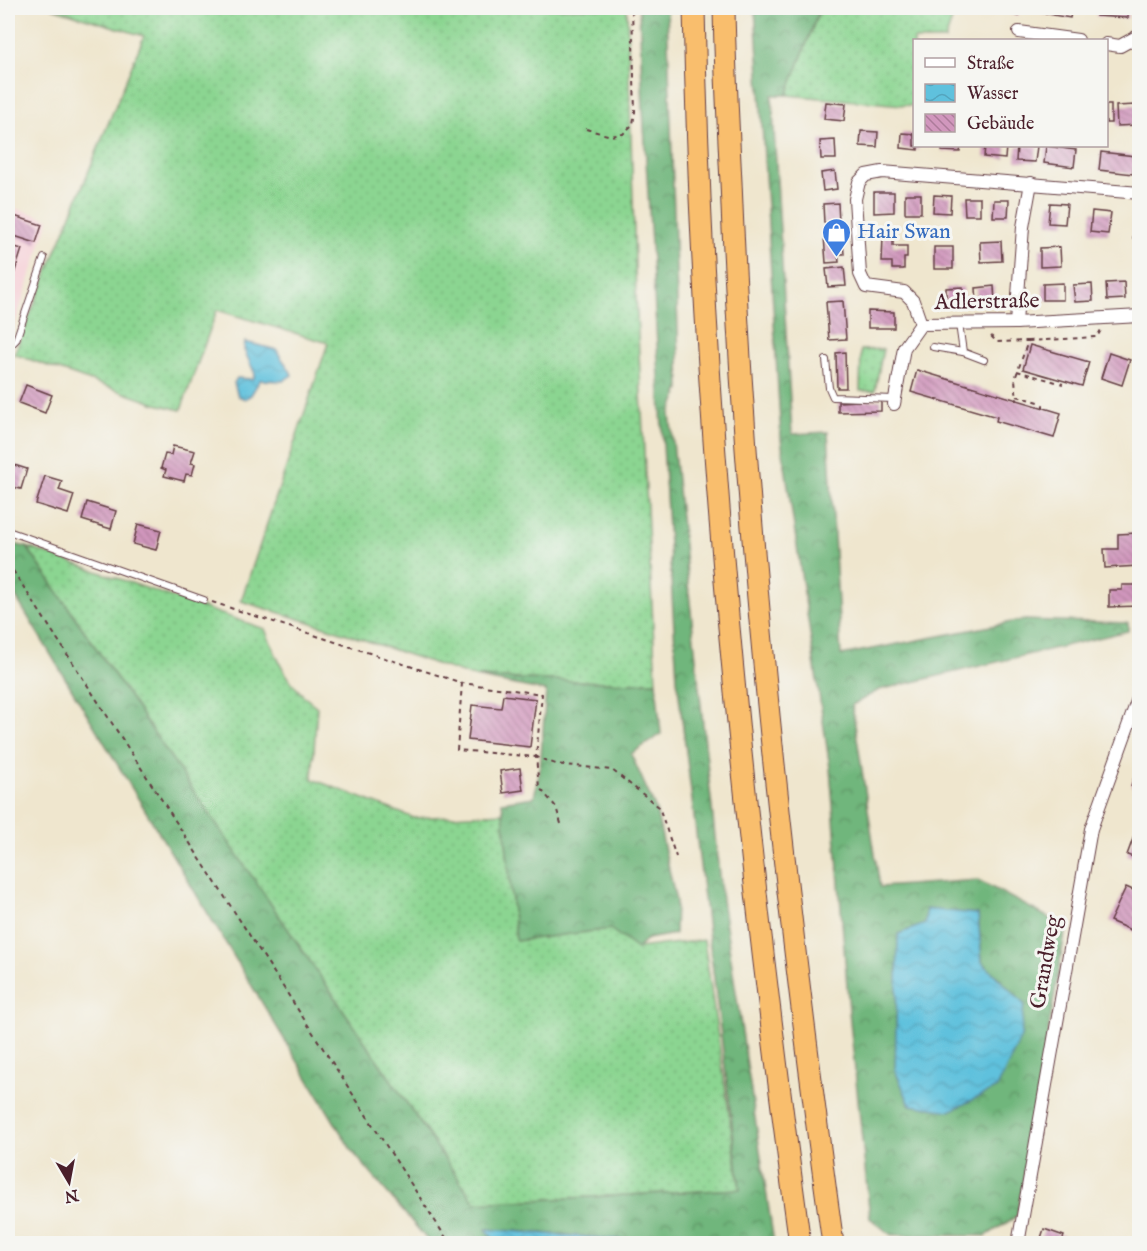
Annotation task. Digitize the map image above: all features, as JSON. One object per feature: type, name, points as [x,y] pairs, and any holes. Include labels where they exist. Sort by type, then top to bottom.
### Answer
[{"type":"highway","points":[[694,8],[707,318],[726,582],[757,895],[800,1244]]},
{"type":"highway","points":[[724,8],[740,374],[759,625],[790,916],[833,1244]]},
{"type":"street","points":[[1019,33],[1070,39]]},
{"type":"street","points":[[1108,44],[1120,46],[1140,35]]},
{"type":"street","points":[[921,324],[913,301],[904,292],[866,287],[860,274],[855,199],[859,182],[866,175],[882,172],[1140,193]]},
{"type":"street","points":[[1016,323],[1023,227],[1031,183]]},
{"type":"street","name":"Adlerstraße","points":[[894,402],[904,348],[921,324],[1016,323],[1140,316]]},
{"type":"street","name":"Grandweg","points":[[1018,1244],[1090,829],[1140,693]]},
{"type":"lane","points":[[8,348],[16,340],[44,258]]},
{"type":"lane","points":[[959,324],[963,352]]},
{"type":"lane","points":[[933,347],[963,352],[984,360]]},
{"type":"lane","points":[[826,360],[829,388],[833,397],[894,402]]},
{"type":"lane","points":[[8,531],[204,600]]},
{"type":"path","points":[[586,129],[611,136],[624,134],[633,124],[636,97],[632,8]]},
{"type":"path","points":[[986,324],[986,332],[997,342],[1028,341],[1097,337],[1108,318]]},
{"type":"path","points":[[1017,401],[1015,380],[1028,341]]},
{"type":"path","points":[[1017,371],[1063,384]]},
{"type":"path","points":[[1017,396],[1039,402],[1043,408]]},
{"type":"path","points":[[8,563],[450,1244]]},
{"type":"path","points":[[204,600],[462,683],[542,693],[536,758],[539,787],[556,807],[562,827]]},
{"type":"path","points":[[462,683],[457,750],[536,758],[556,764],[612,770],[659,807],[676,857]]},
{"type":"shaded area","points":[[8,206],[49,219],[10,338],[8,338]]},
{"type":"green space","points":[[52,8],[627,8],[636,296],[656,682],[474,677],[241,601],[328,343],[217,310],[181,410],[156,404],[14,354],[144,36]]},
{"type":"green space","points":[[639,8],[667,8],[680,389],[670,414],[721,893],[774,1243],[669,1243],[487,1229],[496,1243],[430,1243],[352,1151],[8,584],[8,543],[27,547],[475,1203],[740,1189],[677,679]]},
{"type":"green space","points":[[755,8],[820,8],[787,95],[772,95],[792,434],[828,432],[841,655],[1022,620],[1128,623],[1128,631],[879,690],[852,705],[880,887],[978,880],[1066,927],[1017,1216],[986,1236],[891,1235],[870,1218],[849,1011],[830,768],[781,439]],"holes":[[[926,910],[978,914],[982,962],[1024,1004],[898,934],[926,924]]]},
{"type":"green space","points":[[820,8],[956,8],[945,39],[913,39],[913,106],[787,95]]},
{"type":"green space","points":[[883,349],[875,391],[860,391],[861,350]]},
{"type":"green space","points":[[27,547],[265,629],[291,682],[317,707],[312,779],[414,818],[503,813],[516,941],[611,929],[638,948],[704,940],[740,1189],[475,1203]]},
{"type":"green space","points":[[474,677],[656,682],[661,734],[631,754],[656,810],[676,901],[675,934],[647,939],[637,949],[610,929],[516,941],[502,802],[534,797],[540,769],[546,691]]},
{"type":"water","points":[[245,342],[277,350],[292,375],[283,381],[260,380],[251,395],[245,399],[238,396],[234,383],[237,378],[253,379],[255,374],[244,350]]},
{"type":"water","points":[[926,909],[978,914],[982,962],[1024,1004],[1021,1037],[997,1088],[950,1111],[910,1105],[895,1070],[898,934],[925,924]]},
{"type":"water","points":[[486,1229],[669,1243],[496,1243]]},
{"type":"building","points":[[989,8],[1020,8],[1018,16]]},
{"type":"building","points":[[1042,8],[1072,8],[1070,18],[1041,13]]},
{"type":"building","points":[[1097,8],[1128,8],[1128,18],[1096,16]]},
{"type":"building","points":[[826,102],[846,104],[844,121],[824,119]]},
{"type":"building","points":[[1108,105],[1111,105],[1111,123],[1108,123]]},
{"type":"building","points":[[1136,105],[1137,125],[1117,126],[1116,106]]},
{"type":"building","points":[[861,131],[878,132],[877,147],[860,146]]},
{"type":"building","points":[[902,133],[913,134],[913,147],[918,147],[918,150],[901,148]]},
{"type":"building","points":[[835,140],[836,159],[821,159],[820,141]]},
{"type":"building","points":[[942,147],[961,147],[960,152],[942,151]]},
{"type":"building","points":[[985,147],[1006,147],[1005,159],[984,157]]},
{"type":"building","points":[[1017,147],[1037,147],[1035,162],[1016,161]]},
{"type":"building","points":[[1046,147],[1076,150],[1074,167],[1044,163]]},
{"type":"building","points":[[1101,152],[1135,156],[1133,174],[1099,170]]},
{"type":"building","points":[[835,171],[837,189],[823,191],[821,173]]},
{"type":"building","points":[[874,192],[894,192],[894,212],[874,213]]},
{"type":"building","points":[[905,194],[921,194],[921,213],[905,213]]},
{"type":"building","points":[[934,195],[951,196],[950,213],[933,212]]},
{"type":"building","points":[[964,198],[980,198],[980,215],[965,215]]},
{"type":"building","points":[[994,200],[1009,200],[1008,217],[993,217]]},
{"type":"building","points":[[838,203],[839,222],[824,223],[823,204]]},
{"type":"building","points":[[1050,203],[1067,204],[1065,224],[1048,223]]},
{"type":"building","points":[[1092,211],[1111,213],[1108,234],[1090,232]]},
{"type":"building","points":[[8,214],[42,225],[36,243],[8,234]]},
{"type":"building","points":[[1134,216],[1140,216],[1140,239],[1133,239]]},
{"type":"building","points":[[842,234],[844,254],[838,254],[839,262],[826,263],[824,236]]},
{"type":"building","points":[[883,236],[893,236],[893,246],[907,246],[904,269],[892,269],[892,262],[882,262]]},
{"type":"building","points":[[1001,241],[1002,261],[981,262],[980,242]]},
{"type":"building","points":[[8,245],[22,249],[8,293]]},
{"type":"building","points":[[934,247],[953,247],[953,269],[934,269]]},
{"type":"building","points":[[1060,247],[1061,266],[1040,267],[1040,248]]},
{"type":"building","points":[[844,267],[846,286],[828,287],[826,269]]},
{"type":"building","points":[[1124,282],[1125,299],[1107,300],[1106,283]]},
{"type":"building","points":[[1063,283],[1063,300],[1043,300],[1043,284]]},
{"type":"building","points":[[1092,284],[1093,301],[1075,302],[1073,285]]},
{"type":"building","points":[[994,286],[995,303],[977,304],[976,288]]},
{"type":"building","points":[[963,287],[964,304],[946,305],[946,288]]},
{"type":"building","points":[[843,301],[846,339],[829,340],[826,302]]},
{"type":"building","points":[[868,311],[894,312],[894,328],[868,328]]},
{"type":"building","points":[[1030,345],[1089,362],[1082,386],[1023,369]]},
{"type":"building","points":[[845,352],[846,388],[837,388],[836,353]]},
{"type":"building","points":[[1109,353],[1130,360],[1122,385],[1101,378]]},
{"type":"building","points":[[917,370],[1061,413],[1054,438],[996,421],[997,417],[911,392]]},
{"type":"building","points":[[26,385],[52,395],[45,413],[19,403]]},
{"type":"building","points":[[881,400],[881,411],[838,412],[838,402]]},
{"type":"building","points":[[173,446],[195,451],[191,463],[195,464],[192,475],[186,474],[184,481],[164,476],[166,470],[161,468],[165,454],[171,455]]},
{"type":"building","points":[[8,463],[27,469],[21,489],[8,486]]},
{"type":"building","points":[[45,476],[62,481],[59,490],[74,495],[68,514],[36,504]]},
{"type":"building","points":[[87,502],[116,511],[111,529],[82,520]]},
{"type":"building","points":[[138,524],[161,530],[156,550],[133,544]]},
{"type":"building","points":[[1138,533],[1139,566],[1105,568],[1104,549],[1118,549],[1118,534]]},
{"type":"building","points":[[1122,585],[1137,585],[1138,606],[1109,607],[1109,590],[1122,590]]},
{"type":"building","points":[[503,695],[536,699],[530,747],[468,740],[472,705],[501,708]]},
{"type":"building","points":[[1140,764],[1140,789],[1131,786]]},
{"type":"building","points":[[520,768],[523,790],[503,793],[500,771]]},
{"type":"building","points":[[1134,836],[1140,838],[1140,859],[1127,855]]},
{"type":"building","points":[[1126,887],[1140,893],[1140,905],[1134,915],[1140,918],[1140,934],[1110,921]]},
{"type":"building","points":[[1044,1229],[1064,1236],[1061,1244],[1039,1244]]},
{"type":"place","name":"Hair Swan","points":[[836,258]]}]
